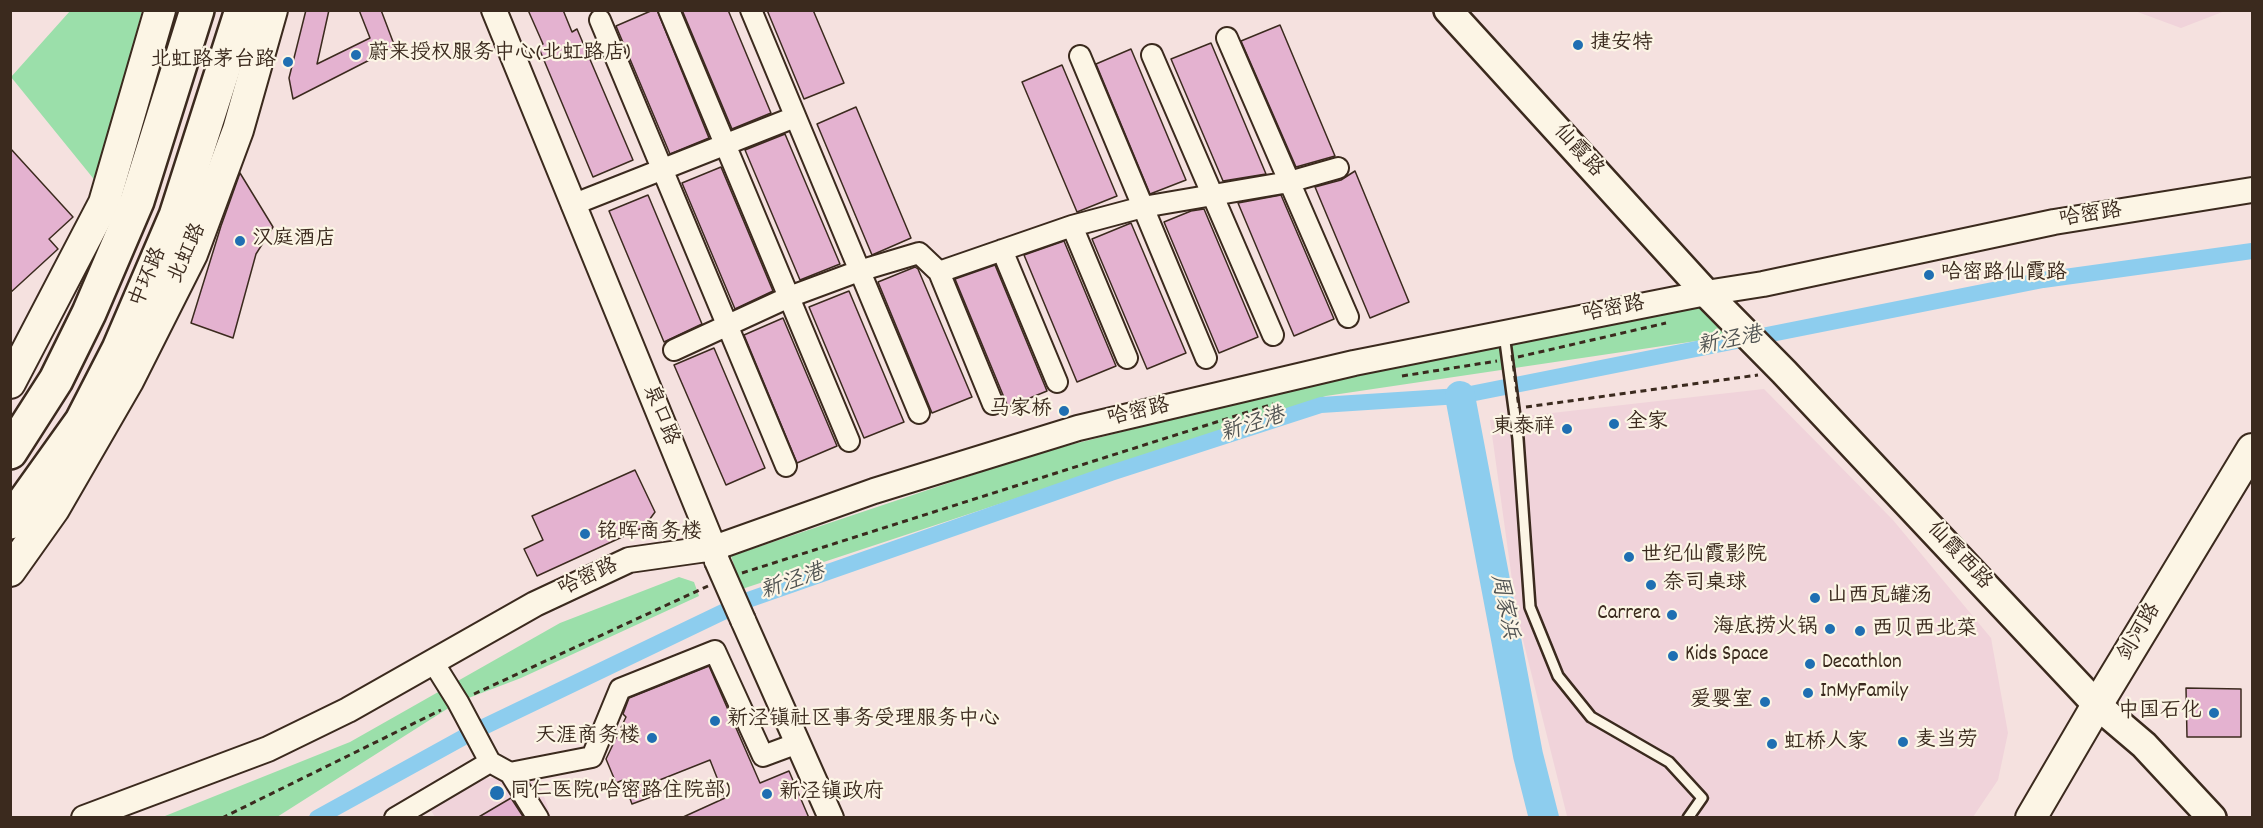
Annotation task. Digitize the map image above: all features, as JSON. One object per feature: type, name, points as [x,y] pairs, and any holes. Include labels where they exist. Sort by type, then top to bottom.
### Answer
[{"type":"highway","name":"中环路","points":[[10,453],[56,380],[89,313],[137,201],[197,10]]},
{"type":"highway","name":"中环路","points":[[10,522],[82,421],[119,349],[176,216],[242,10]]},
{"type":"highway","points":[[10,443],[56,380]]},
{"type":"main road","points":[[10,383],[104,203],[160,10]]},
{"type":"main road","name":"北虹路","points":[[10,571],[54,509],[128,381],[192,254],[238,130],[272,10]]},
{"type":"main road","name":"仙霞路","points":[[1448,10],[1706,293]]},
{"type":"main road","name":"仙霞西路","points":[[1706,293],[1784,372],[2097,705],[2144,745],[2212,818]]},
{"type":"main road","name":"剑河路","points":[[2031,818],[2253,449]]},
{"type":"street","name":"泉口路","points":[[494,10],[718,563],[831,818]]},
{"type":"street","points":[[669,10],[849,441]]},
{"type":"street","points":[[751,10],[919,413]]},
{"type":"street","points":[[600,20],[786,466]]},
{"type":"street","points":[[1227,38],[1348,317]]},
{"type":"street","points":[[1152,55],[1273,335]]},
{"type":"street","points":[[1080,56],[1206,358]]},
{"type":"street","points":[[572,205],[795,117]]},
{"type":"street","points":[[939,272],[1072,226],[1143,207],[1289,182],[1338,168]]},
{"type":"street","name":"哈密路","points":[[84,818],[268,749],[348,710],[535,604],[629,560],[718,563],[874,491],[1078,428],[1354,363],[1706,293],[1763,284],[2054,222],[2253,190]]},
{"type":"street","points":[[1072,226],[1127,358]]},
{"type":"street","points":[[1002,250],[1057,382]]},
{"type":"street","points":[[674,350],[789,297],[859,271],[919,254],[939,272],[993,404]]},
{"type":"street","points":[[510,772],[592,758],[620,689],[715,651],[763,756],[798,743]]},
{"type":"street","points":[[433,662],[458,702],[490,762],[510,772],[538,818]]},
{"type":"street","points":[[395,818],[490,762]]},
{"type":"lane","points":[[1504,333],[1510,357],[1516,408],[1530,607],[1558,676],[1591,717],[1669,762],[1702,798],[1688,818]]},
{"type":"path","points":[[1396,376],[1510,357],[1666,323]]},
{"type":"path","points":[[1510,357],[1516,408],[1784,372]]},
{"type":"path","points":[[222,818],[458,702],[718,563],[1283,401]]},
{"type":"shaded area","points":[[2135,11],[2225,11],[2181,28]]},
{"type":"shaded area","points":[[1764,389],[1893,520],[1991,638],[2008,733],[1998,780],[1973,817],[1567,816],[1517,616],[1490,420]]},
{"type":"shaded area","name":"同仁医院(哈密路住院部)","points":[[536,773],[551,817],[435,817],[428,806],[474,780]]},
{"type":"green space","points":[[70,11],[142,11],[97,183],[11,77]]},
{"type":"green space","points":[[1700,305],[1730,336],[1326,396],[742,589],[731,556],[1038,453],[1280,392]]},
{"type":"green space","points":[[679,577],[694,582],[699,596],[521,678],[458,702],[277,817],[160,818],[350,742],[560,623]]},
{"type":"building","name":"蔚来授权服务中心(北虹路店)","points":[[306,10],[329,10],[317,64],[370,38],[359,10],[381,10],[395,47],[293,99],[289,78]]},
{"type":"building","points":[[528,10],[563,10],[572,32],[577,29],[633,160],[593,177],[538,46],[543,44]]},
{"type":"building","points":[[657,10],[709,138],[670,154],[616,26]]},
{"type":"building","points":[[682,10],[728,10],[771,113],[732,129]]},
{"type":"building","points":[[767,10],[813,10],[844,83],[804,99]]},
{"type":"building","points":[[1280,25],[1335,156],[1296,167],[1241,41]]},
{"type":"building","points":[[1211,43],[1266,174],[1223,181],[1171,59]]},
{"type":"building","points":[[1131,49],[1186,180],[1150,194],[1096,64]]},
{"type":"building","points":[[1062,65],[1117,196],[1077,212],[1022,82]]},
{"type":"building","points":[[856,107],[911,238],[872,255],[817,124]]},
{"type":"building","points":[[785,134],[840,264],[800,280],[745,150]]},
{"type":"building","points":[[10,148],[73,217],[49,239],[58,249],[10,293]]},
{"type":"building","points":[[721,167],[773,291],[735,309],[682,183]]},
{"type":"building","points":[[1355,171],[1409,302],[1370,318],[1315,187],[1341,180]]},
{"type":"building","name":"汉庭酒店","points":[[240,173],[273,227],[256,254],[233,338],[191,323]]},
{"type":"building","points":[[648,195],[702,324],[664,342],[609,211]]},
{"type":"building","points":[[1281,195],[1334,319],[1294,336],[1238,203]]},
{"type":"building","points":[[1204,209],[1258,337],[1219,353],[1164,222],[1191,211]]},
{"type":"building","points":[[1131,223],[1186,353],[1147,369],[1092,239]]},
{"type":"building","points":[[1064,241],[1116,366],[1077,382],[1024,255]]},
{"type":"building","points":[[995,265],[1047,391],[1008,407],[955,279]]},
{"type":"building","points":[[915,267],[918,269],[972,397],[932,413],[878,282]]},
{"type":"building","points":[[849,291],[904,422],[864,438],[809,307]]},
{"type":"building","points":[[783,318],[837,446],[797,463],[744,335]]},
{"type":"building","points":[[714,348],[765,468],[726,485],[674,365]]},
{"type":"building","name":"铭晖商务楼","points":[[635,470],[655,512],[644,527],[537,576],[524,549],[543,540],[532,516]]},
{"type":"building","points":[[709,666],[760,783],[789,771],[809,818],[681,818],[725,798],[710,760],[647,785],[651,797],[632,804],[623,780],[616,783],[606,759],[626,717],[623,714],[629,698]]},
{"type":"building","name":"中国石化","points":[[2186,688],[2241,689],[2241,737],[2187,737]]},
{"type":"building","points":[[511,798],[524,818],[477,818]]},
{"type":"waterway","name":"新泾港","points":[[317,818],[473,732],[748,600],[1111,473],[1321,405],[1460,396],[2043,280],[2252,251]]},
{"type":"waterway","name":"周家浜","points":[[1460,396],[1528,755],[1544,818]]},
{"type":"place","name":"捷安特","points":[[1578,45]]},
{"type":"place","name":"蔚来授权服务中心(北虹路店)","points":[[356,55]]},
{"type":"place","name":"北虹路茅台路","points":[[288,62]]},
{"type":"place","name":"汉庭酒店","points":[[240,241]]},
{"type":"place","name":"哈密路仙霞路","points":[[1929,275]]},
{"type":"place","name":"马家桥","points":[[1064,411]]},
{"type":"place","name":"全家","points":[[1614,424]]},
{"type":"place","name":"東泰祥","points":[[1567,429]]},
{"type":"place","name":"铭晖商务楼","points":[[585,534]]},
{"type":"place","name":"世纪仙霞影院","points":[[1629,557]]},
{"type":"place","name":"奈司桌球","points":[[1651,585]]},
{"type":"place","name":"山西瓦罐汤","points":[[1815,598]]},
{"type":"place","name":"Carrera","points":[[1672,615]]},
{"type":"place","name":"海底捞火锅","points":[[1830,629]]},
{"type":"place","name":"西贝西北菜","points":[[1860,631]]},
{"type":"place","name":"Kids Space","points":[[1673,656]]},
{"type":"place","name":"Decathlon","points":[[1810,664]]},
{"type":"place","name":"InMyFamily","points":[[1808,693]]},
{"type":"place","name":"爱婴室","points":[[1765,702]]},
{"type":"place","name":"中国石化","points":[[2214,713]]},
{"type":"place","name":"新泾镇社区事务受理服务中心","points":[[715,721]]},
{"type":"place","name":"天涯商务楼","points":[[652,738]]},
{"type":"place","name":"麦当劳","points":[[1903,742]]},
{"type":"place","name":"虹桥人家","points":[[1772,744]]},
{"type":"place","name":"同仁医院(哈密路住院部)","points":[[497,793]]},
{"type":"place","name":"新泾镇政府","points":[[767,794]]}]
